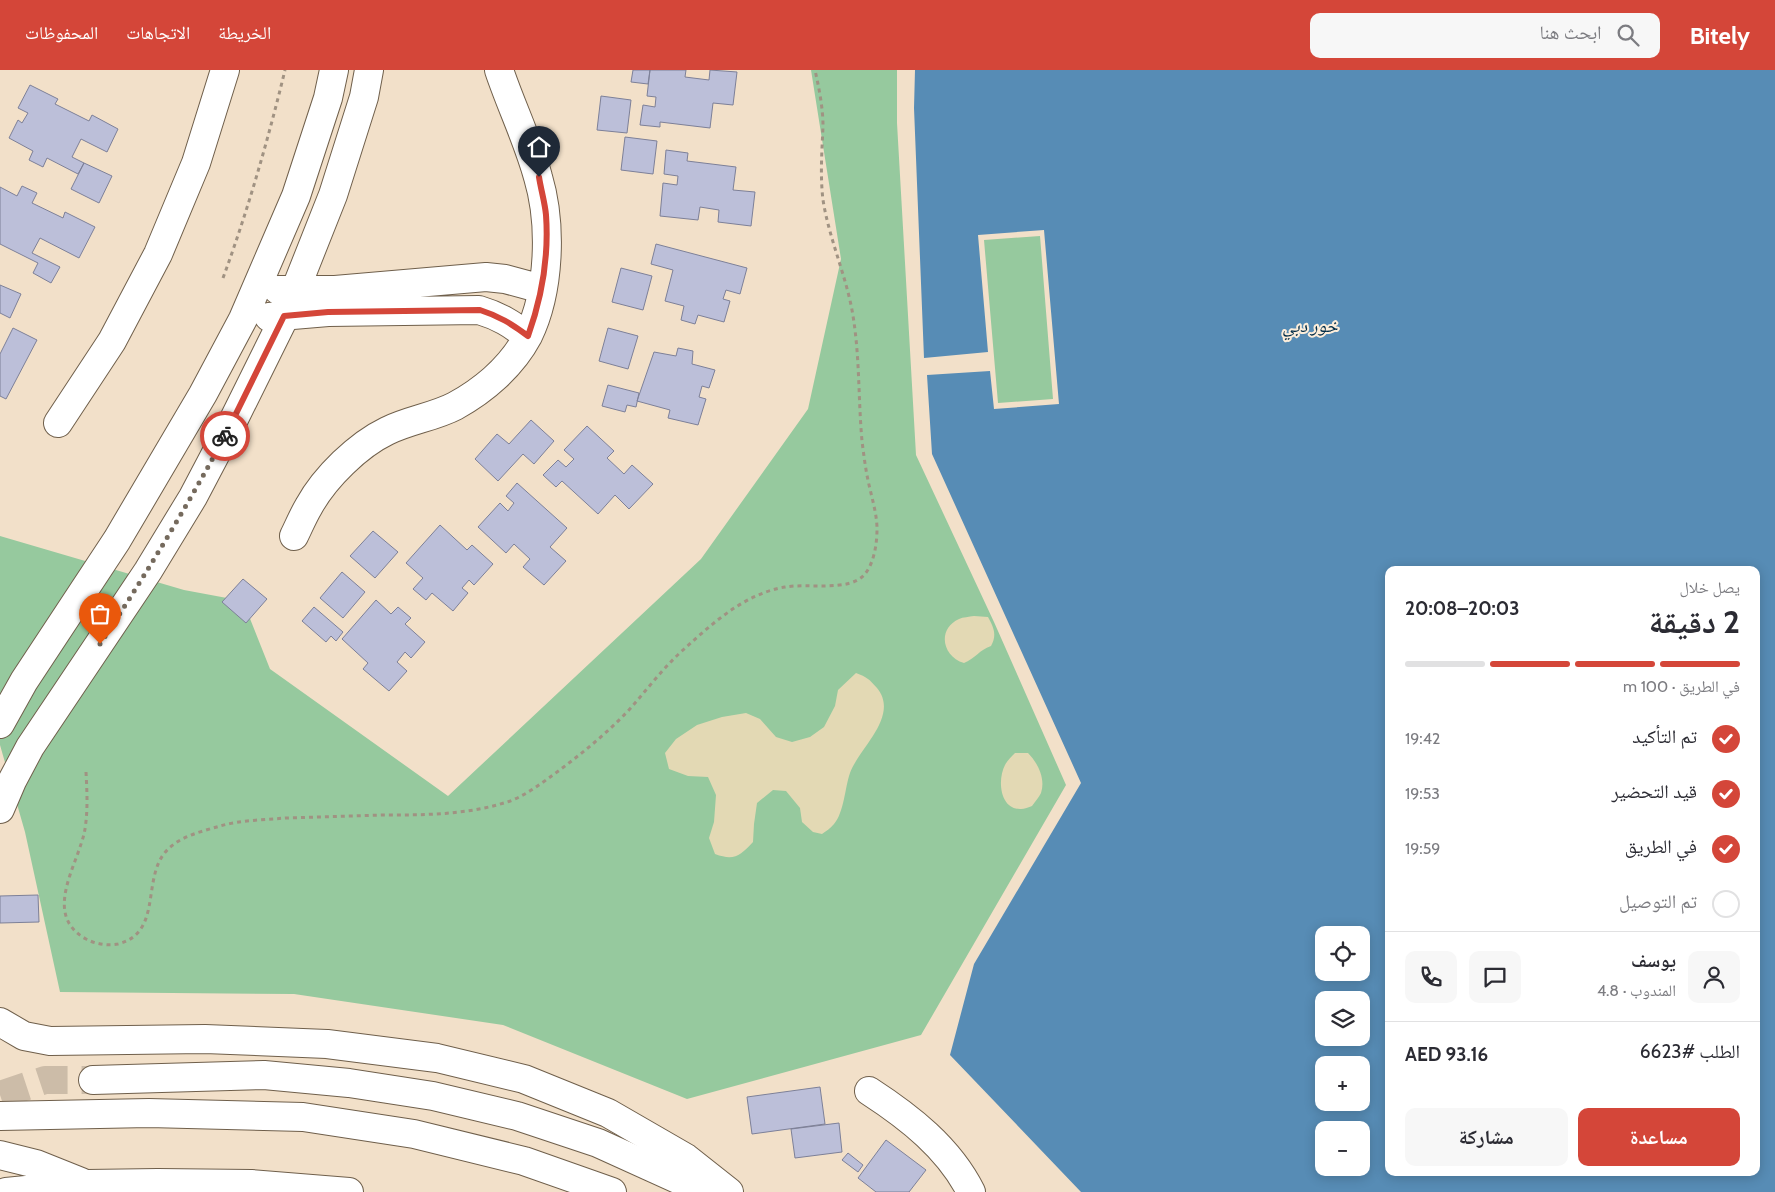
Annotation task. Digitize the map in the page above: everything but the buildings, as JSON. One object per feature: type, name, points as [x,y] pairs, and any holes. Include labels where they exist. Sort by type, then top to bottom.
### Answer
[{"type":"main road","points":[[58,423],[112,341],[158,254],[196,163],[225,70]]},
{"type":"main road","points":[[0,724],[24,681],[122,532],[243,319],[296,196],[328,98],[334,70]]},
{"type":"main road","points":[[0,810],[12,781],[30,748],[143,579],[193,496],[234,420],[284,316],[333,195],[364,97],[369,70]]},
{"type":"main road","points":[[294,536],[310,504],[331,476],[357,451],[387,431],[453,407],[482,389],[508,365],[528,336],[542,289],[547,242],[546,214],[539,177],[499,70]]},
{"type":"main road","points":[[256,290],[335,290],[486,277],[505,279],[542,289]]},
{"type":"main road","points":[[243,319],[328,312],[480,310],[497,315],[528,336]]},
{"type":"main road","points":[[0,1022],[24,1036],[50,1041],[205,1039],[327,1044],[437,1058],[524,1079],[608,1113],[686,1158],[729,1192]]},
{"type":"main road","points":[[93,1080],[264,1075],[349,1082],[433,1096],[516,1116],[598,1143],[706,1192]]},
{"type":"main road","points":[[869,1091],[899,1110],[926,1133],[949,1159],[971,1192]]},
{"type":"main road","points":[[0,1116],[149,1114],[303,1117],[414,1134],[524,1161],[612,1192]]},
{"type":"main road","points":[[0,1155],[36,1164],[87,1184]]},
{"type":"main road","points":[[6,1192],[87,1184],[251,1184],[349,1192]]},
{"type":"path","points":[[222,280],[261,161],[285,70]]},
{"type":"path","points":[[86,772],[88,800],[85,828],[79,854],[63,896],[64,912],[72,927],[84,938],[99,944],[115,945],[130,939],[142,928],[149,913],[156,870],[164,853],[178,841],[227,824],[327,816],[442,814],[476,811],[511,802],[550,777],[603,736],[631,708],[655,678],[679,653],[737,606],[760,594],[785,587],[811,585],[848,586],[859,581],[867,572],[872,562],[877,536],[877,523],[862,444],[857,342],[852,306],[830,235],[823,198],[820,161],[823,123],[821,98],[815,70]]},
{"type":"green space","points":[[811,70],[897,70],[897,123],[916,455],[994,622],[1066,785],[921,1035],[687,1099],[503,1025],[294,994],[60,992],[25,832],[0,745],[0,536],[184,590],[243,601],[270,669],[448,796],[701,559],[808,409],[841,259]]},
{"type":"green space","points":[[1040,236],[1053,399],[998,403],[984,240]]},
{"type":"sand","points":[[974,616],[988,617],[993,628],[994,638],[991,646],[964,663],[951,655],[947,649],[945,635],[952,623],[961,618]]},
{"type":"sand","points":[[856,673],[868,679],[877,688],[883,699],[884,710],[876,732],[850,773],[842,807],[834,824],[822,834],[813,832],[802,822],[800,808],[786,791],[773,790],[757,803],[753,842],[736,856],[727,857],[715,854],[709,838],[714,822],[716,795],[708,777],[688,776],[669,769],[665,753],[676,739],[697,725],[722,717],[746,713],[760,719],[776,737],[792,742],[810,737],[824,727],[835,706],[838,690]]},
{"type":"sand","points":[[1015,753],[1028,753],[1035,761],[1042,782],[1041,793],[1036,801],[1032,806],[1022,809],[1009,805],[1002,793],[1001,786],[1005,765]]},
{"type":"water","name":"خور دبي","points":[[915,70],[1775,70],[1775,1192],[1081,1192],[950,1055],[974,964],[1081,783],[932,454],[927,375],[990,371],[994,409],[1059,404],[1044,230],[978,235],[988,352],[924,358],[914,108]]},
{"type":"tunnel","points":[[0,1095],[45,1080],[93,1080]]},
{"type":"way so far","points":[[100,644],[148,571],[193,496],[225,436]]},
{"type":"route","points":[[225,436],[284,316],[328,312],[480,310],[497,315],[528,336],[542,289],[547,252],[546,214],[539,177]]}]
